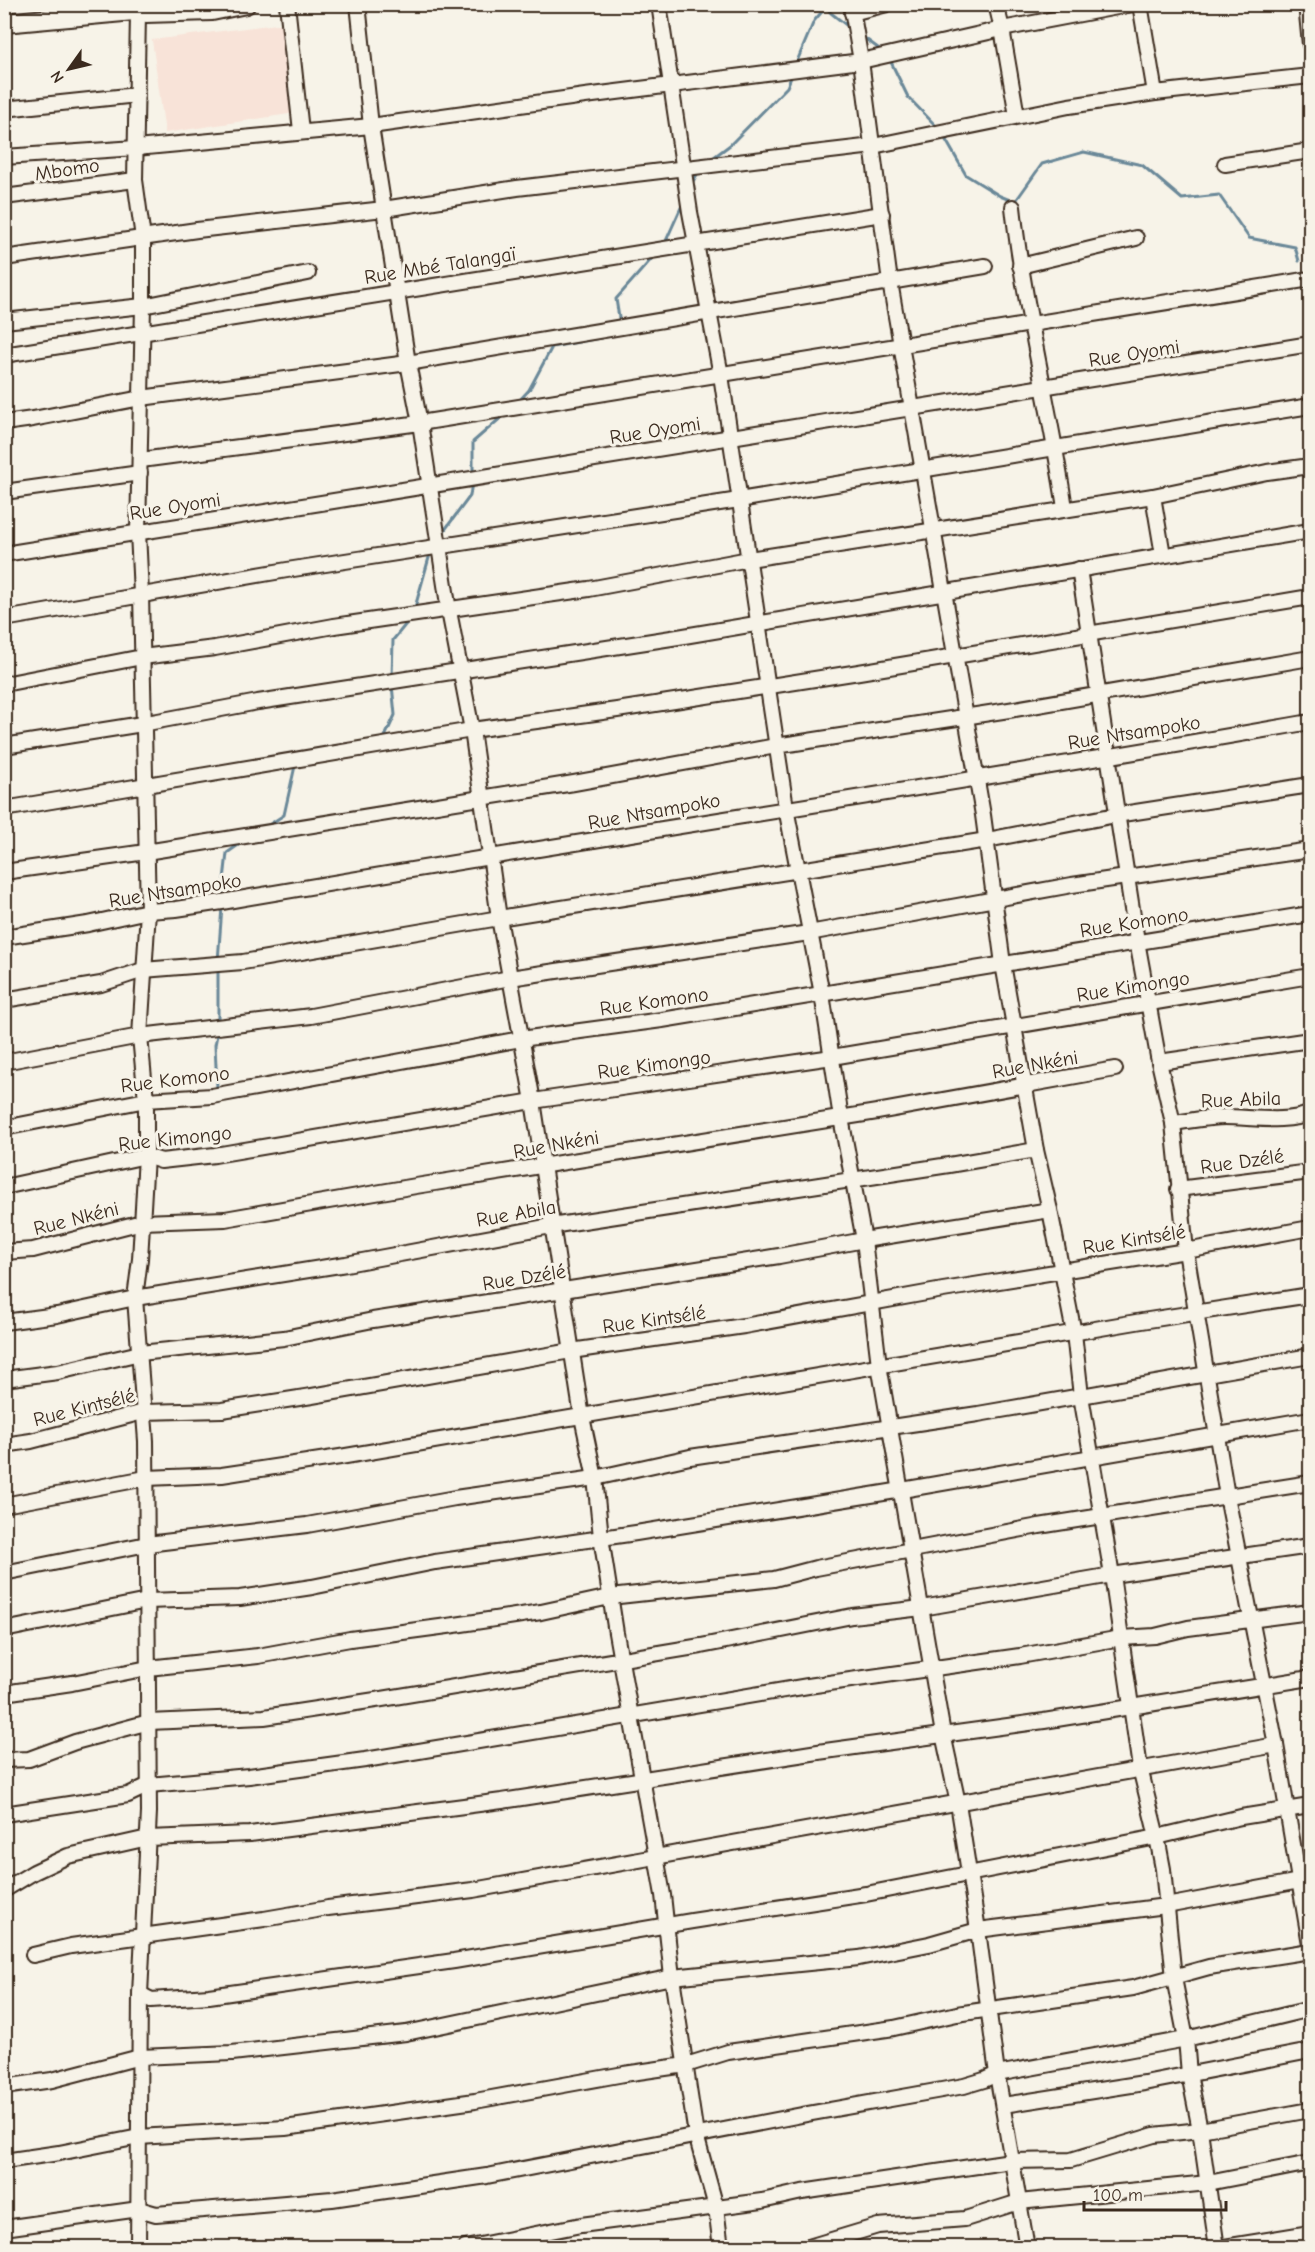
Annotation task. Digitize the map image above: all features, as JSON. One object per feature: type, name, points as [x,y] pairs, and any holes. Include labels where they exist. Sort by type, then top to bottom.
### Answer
[{"type":"main road","points":[[4,16],[96,4]]},
{"type":"main road","points":[[4,22],[140,9],[212,11],[246,4]]},
{"type":"street","points":[[287,4],[301,131]]},
{"type":"street","points":[[358,4],[371,126],[408,363],[420,423],[438,548],[472,730],[499,918],[533,1101],[582,1417],[595,1478],[610,1597],[657,1856],[672,1977],[696,2135],[716,2207],[721,2247]]},
{"type":"street","points":[[659,4],[684,168],[722,375],[786,808],[822,994],[841,1118],[864,1240],[879,1365],[943,1734],[958,1803],[997,2074],[1027,2247]]},
{"type":"street","points":[[887,4],[852,9],[873,146],[890,282],[987,840],[1003,964],[1036,1150],[1074,1333],[1081,1396],[1112,1575],[1140,1768],[1157,1837],[1174,1978],[1186,2038],[1189,2074],[1200,2130],[1217,2247],[1311,2233]]},
{"type":"street","points":[[996,4],[1017,116]]},
{"type":"street","points":[[4,157],[136,148],[371,126],[861,61],[1002,29],[1133,4]]},
{"type":"street","points":[[1140,4],[1155,93]]},
{"type":"street","points":[[1306,4],[1311,45]]},
{"type":"street","points":[[138,2247],[140,1994],[149,1785],[146,1478],[135,1298],[146,1156],[146,1100],[140,1036],[142,970],[148,911],[138,532],[143,238],[135,180],[140,9]]},
{"type":"street","points":[[4,258],[143,238],[384,209],[517,188],[873,146],[1017,116],[1155,93],[1311,76]]},
{"type":"street","points":[[4,109],[137,95]]},
{"type":"street","points":[[1225,164],[1311,151]]},
{"type":"street","name":"Mbomo","points":[[4,197],[135,180]]},
{"type":"street","points":[[1013,207],[1020,266],[1056,448],[1065,508]]},
{"type":"street","name":"Rue Mbé Talangaï","points":[[4,355],[882,214]]},
{"type":"street","points":[[1020,266],[1136,238]]},
{"type":"street","points":[[4,423],[33,420],[141,398],[408,363],[985,266]]},
{"type":"street","points":[[4,321],[143,306],[308,273]]},
{"type":"street","points":[[4,492],[140,467],[1311,279]]},
{"type":"street","name":"Rue Oyomi","points":[[4,554],[730,438],[974,396],[1311,344]]},
{"type":"street","points":[[4,619],[141,594],[739,500],[1311,406]]},
{"type":"street","points":[[4,684],[142,657],[215,648],[334,626],[589,589],[749,559],[1065,508],[1154,496],[1267,472],[1311,466]]},
{"type":"street","points":[[1154,496],[1163,555]]},
{"type":"street","points":[[4,746],[142,724],[258,702],[759,623],[1311,531]]},
{"type":"street","points":[[1079,569],[1137,941],[1159,1062],[1173,1123],[1186,1251],[1227,1496],[1276,1745],[1286,1810],[1305,1880],[1311,1944]]},
{"type":"street","points":[[4,809],[472,730],[618,710],[1311,597]]},
{"type":"street","points":[[4,872],[146,852],[574,783],[776,746],[964,717],[1311,658]]},
{"type":"street","name":"Rue Ntsampoko","points":[[4,937],[88,924],[148,911],[222,902],[786,808],[976,780],[1311,722]]},
{"type":"street","points":[[4,1000],[101,984],[142,970],[243,962],[499,918],[987,840],[1116,815],[1311,785]]},
{"type":"street","points":[[4,1062],[140,1036],[311,1016],[510,978],[809,933],[1072,885],[1311,850]]},
{"type":"street","name":"Rue Komono","points":[[4,1128],[146,1100],[212,1096],[521,1039],[662,1020],[1311,914]]},
{"type":"street","name":"Rue Kimongo","points":[[4,1188],[146,1156],[160,1161],[215,1155],[533,1101],[832,1057],[1311,976]]},
{"type":"street","points":[[1159,1062],[1311,1040]]},
{"type":"street","name":"Rue Nkéni","points":[[4,1252],[33,1250],[142,1222],[225,1219],[841,1118],[1115,1069]]},
{"type":"street","name":"Rue Abila","points":[[1173,1123],[1223,1117],[1271,1119],[1304,1116],[1311,1113]]},
{"type":"street","name":"Rue Abila","points":[[4,1322],[57,1315],[135,1298],[345,1264],[551,1226],[1036,1150]]},
{"type":"street","name":"Rue Dzélé","points":[[1178,1189],[1311,1172]]},
{"type":"street","name":"Rue Dzélé","points":[[4,1379],[58,1372],[140,1353],[284,1338],[373,1320],[779,1256],[1050,1210]]},
{"type":"street","name":"Rue Kintsélé","points":[[4,1444],[31,1441],[143,1412],[222,1410],[312,1396],[571,1350],[744,1326],[1311,1228]]},
{"type":"street","points":[[4,1505],[146,1478],[222,1475],[582,1417],[1197,1312],[1311,1295]]},
{"type":"street","points":[[4,1573],[147,1544],[306,1525],[455,1497],[595,1478],[690,1457],[1081,1396],[1311,1356]]},
{"type":"street","points":[[4,1630],[147,1601],[240,1598],[312,1587],[435,1562],[636,1533],[902,1490],[1311,1419]]},
{"type":"street","points":[[4,1693],[148,1668],[258,1656],[350,1639],[541,1612],[610,1597],[774,1579],[816,1568],[1101,1516],[1311,1483]]},
{"type":"street","points":[[4,1761],[28,1759],[75,1742],[149,1722],[264,1717],[701,1647],[852,1616],[922,1608],[1112,1575],[1311,1546]]},
{"type":"street","points":[[4,1814],[128,1795],[149,1785],[249,1776],[365,1760],[493,1737],[932,1667],[1020,1656],[1121,1638],[1155,1636],[1188,1628],[1311,1612]]},
{"type":"street","points":[[4,1890],[34,1872],[68,1857],[148,1838],[250,1834],[502,1801],[1311,1678]]},
{"type":"street","points":[[33,1955],[71,1946],[144,1935],[328,1908],[473,1890],[1276,1745]]},
{"type":"street","points":[[140,1994],[151,2000],[209,1996],[454,1961],[866,1894],[1157,1837],[1240,1818],[1311,1806]]},
{"type":"street","points":[[4,2087],[52,2080],[140,2057],[232,2053],[406,2032],[672,1977],[859,1958],[929,1944],[978,1930],[1166,1906],[1305,1880]]},
{"type":"street","points":[[4,2161],[139,2137],[285,2128],[475,2101],[686,2065],[728,2052],[894,2028],[989,2009],[1133,1988],[1236,1962],[1311,1951]]},
{"type":"street","points":[[4,2228],[139,2209],[156,2214],[332,2199],[487,2176],[957,2087],[997,2074],[1186,2038],[1311,2009]]},
{"type":"street","points":[[1003,2105],[1311,2051]]},
{"type":"street","points":[[465,2247],[581,2225],[762,2201],[802,2192],[1011,2161],[1071,2160],[1154,2135],[1200,2130],[1311,2110]]},
{"type":"street","points":[[805,2247],[878,2226],[965,2219],[1019,2202],[1208,2183],[1311,2163]]},
{"type":"shaded area","points":[[285,23],[295,113],[165,133],[152,40]]},
{"type":"waterway","points":[[824,4],[831,13],[850,28]]},
{"type":"waterway","points":[[795,66],[814,21],[826,7]]},
{"type":"waterway","points":[[863,37],[882,51]]},
{"type":"waterway","points":[[890,60],[908,97],[937,127]]},
{"type":"waterway","points":[[710,160],[730,145],[787,87],[792,75]]},
{"type":"waterway","points":[[943,135],[966,175],[1000,196],[1015,202],[1042,164],[1084,152],[1142,165],[1182,199],[1219,195],[1249,238],[1295,247],[1299,261]]},
{"type":"waterway","points":[[692,183],[699,171]]},
{"type":"waterway","points":[[665,243],[683,203]]},
{"type":"waterway","points":[[620,324],[616,299],[655,255]]},
{"type":"waterway","points":[[517,403],[529,390],[552,347],[616,335],[618,332]]},
{"type":"waterway","points":[[473,476],[473,442],[504,415]]},
{"type":"waterway","points":[[441,535],[470,496],[472,482]]},
{"type":"waterway","points":[[414,611],[430,554]]},
{"type":"waterway","points":[[392,678],[393,640],[410,619]]},
{"type":"waterway","points":[[383,741],[395,715],[392,685]]},
{"type":"waterway","points":[[267,826],[284,815],[295,766]]},
{"type":"waterway","points":[[222,898],[227,853],[244,841]]},
{"type":"waterway","points":[[218,961],[222,907]]},
{"type":"waterway","points":[[218,967],[218,1024]]},
{"type":"waterway","points":[[217,1088],[215,1045],[218,1030]]}]
